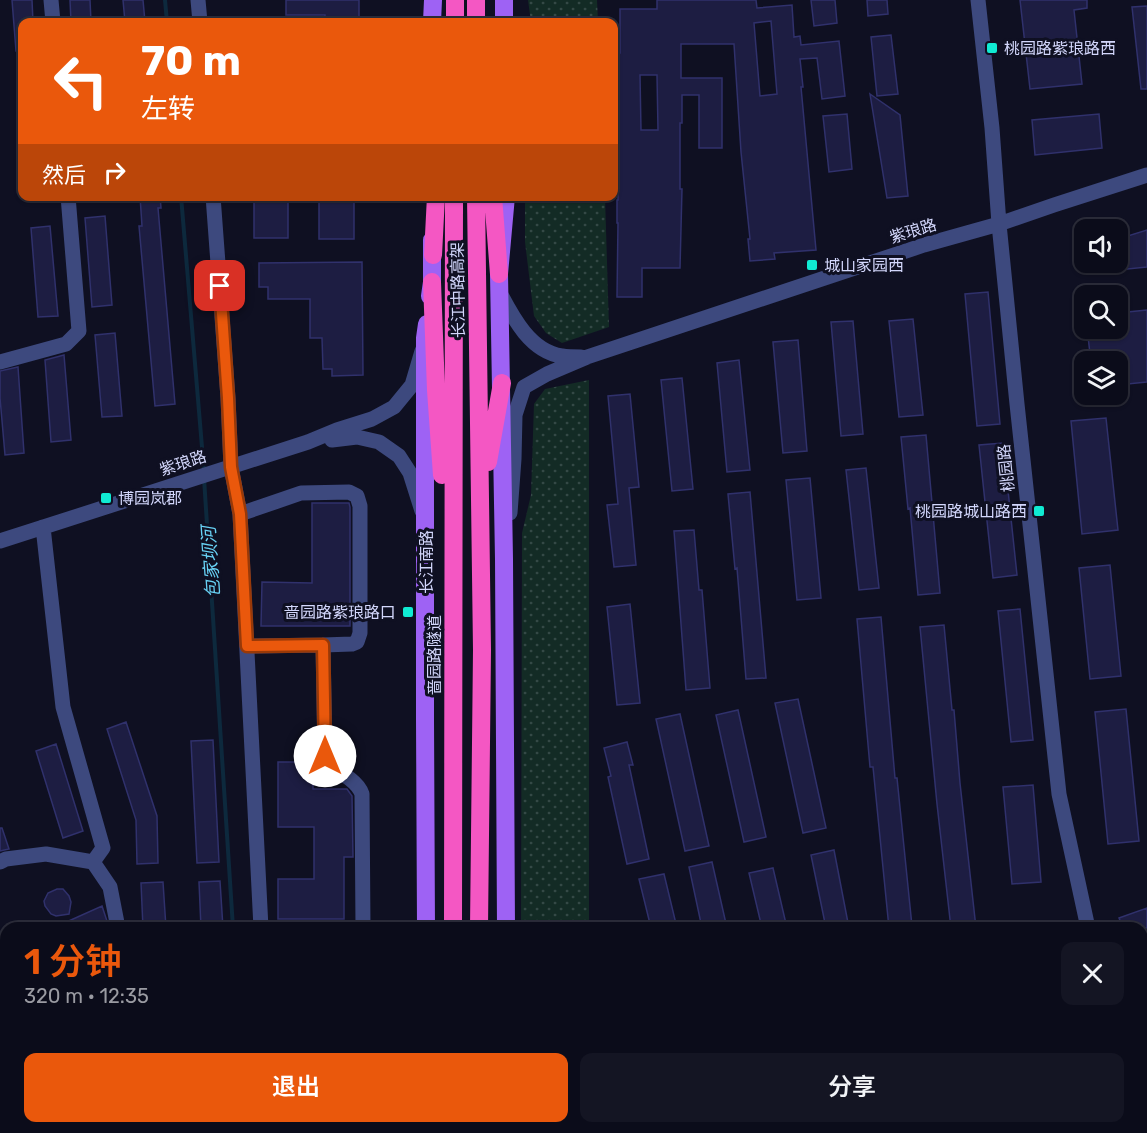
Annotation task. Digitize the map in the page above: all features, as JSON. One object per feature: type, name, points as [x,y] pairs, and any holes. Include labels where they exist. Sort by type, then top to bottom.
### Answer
[{"type":"highway","points":[[433,255],[436,201]]},
{"type":"highway","name":"长江中路高架","points":[[453,381],[454,201]]},
{"type":"highway","name":"长江中路高架","points":[[476,201],[482,650]]},
{"type":"highway","points":[[493,201],[499,274]]},
{"type":"highway","points":[[432,282],[436,390],[444,498],[444,716],[453,822]]},
{"type":"highway","name":"啬园路隧道","points":[[453,381],[453,922]]},
{"type":"highway","points":[[479,922],[482,650],[488,464],[502,383]]},
{"type":"main road","points":[[432,18],[434,0]]},
{"type":"main road","points":[[504,0],[504,18]]},
{"type":"main road","name":"长江南路","points":[[426,922],[425,338],[433,255],[429,201]]},
{"type":"main road","points":[[506,201],[499,274],[504,559],[506,922]]},
{"type":"street","points":[[51,0],[53,18]]},
{"type":"street","points":[[198,0],[200,18]]},
{"type":"street","name":"桃园路","points":[[978,0],[992,128],[999,224],[1059,794],[1087,922]]},
{"type":"street","name":"紫琅路","points":[[504,559],[511,501],[515,415],[524,387],[547,374],[587,357],[924,245],[999,224],[1147,175]]},
{"type":"street","points":[[0,362],[66,344],[79,331],[68,201]]},
{"type":"street","points":[[213,201],[231,467],[240,514],[261,922]]},
{"type":"street","points":[[500,293],[510,312],[542,349],[561,356],[587,357]]},
{"type":"street","points":[[308,442],[372,419],[394,407],[412,385],[425,338]]},
{"type":"street","points":[[308,442],[357,436],[379,442],[399,456],[410,473],[426,525]]},
{"type":"street","name":"紫琅路","points":[[0,541],[308,442]]},
{"type":"street","points":[[240,514],[301,493],[350,492],[357,496],[360,506],[360,633],[357,642],[352,644],[247,646]]},
{"type":"street","points":[[43,527],[63,707],[103,848],[93,862]]},
{"type":"street","points":[[323,645],[327,765],[346,776],[360,788],[362,794],[363,922]]},
{"type":"street","points":[[0,862],[6,859],[46,854],[93,862],[110,888],[117,922]]},
{"type":"green space","points":[[528,0],[597,0],[598,18],[530,18]]},
{"type":"green space","points":[[525,201],[605,201],[609,327],[562,343],[546,333],[534,316],[525,242]]},
{"type":"green space","points":[[589,380],[589,922],[521,922],[522,533],[531,495],[534,404],[545,389]]},
{"type":"building","points":[[12,0],[32,0],[33,18],[18,18],[18,51],[16,51]]},
{"type":"building","points":[[70,0],[90,0],[91,18],[71,18]]},
{"type":"building","points":[[123,0],[143,0],[145,18],[125,18]]},
{"type":"building","points":[[286,0],[359,0],[359,18],[286,15]]},
{"type":"building","points":[[657,0],[756,0],[757,8],[792,5],[794,37],[800,36],[801,45],[839,41],[845,96],[822,99],[817,58],[800,59],[816,250],[774,253],[775,259],[750,261],[734,44],[681,44],[681,78],[722,78],[722,148],[699,148],[699,95],[682,95],[680,268],[642,268],[642,297],[617,297],[620,9],[657,9]],"holes":[[[771,21],[777,94],[760,96],[754,23]],[[640,75],[657,75],[658,130],[641,130]]]},
{"type":"building","points":[[811,0],[835,0],[837,23],[814,26]]},
{"type":"building","points":[[867,0],[887,0],[888,14],[868,16]]},
{"type":"building","points":[[1020,0],[1087,0],[1087,8],[1074,10],[1082,84],[1030,89]]},
{"type":"building","points":[[1147,6],[1147,89],[1141,89],[1132,7]]},
{"type":"building","points":[[891,35],[898,94],[877,96],[871,37]]},
{"type":"building","points":[[870,94],[900,115],[908,196],[887,198]]},
{"type":"building","points":[[847,114],[852,169],[829,172],[823,116]]},
{"type":"building","points":[[1099,114],[1102,148],[1035,155],[1032,120]]},
{"type":"building","points":[[140,201],[160,201],[161,208],[158,208],[175,404],[155,406],[139,226],[142,226]]},
{"type":"building","points":[[254,201],[288,201],[288,238],[254,238]]},
{"type":"building","points":[[319,201],[354,201],[354,239],[319,239]]},
{"type":"building","points":[[105,216],[112,305],[92,307],[85,218]]},
{"type":"building","points":[[50,226],[58,316],[38,317],[31,228]]},
{"type":"building","points":[[1147,230],[1147,267],[1128,269],[1128,236]]},
{"type":"building","points":[[362,262],[363,375],[332,376],[332,369],[323,369],[322,338],[310,338],[310,299],[268,299],[268,287],[259,287],[259,263]]},
{"type":"building","points":[[988,292],[1000,424],[977,426],[965,294]]},
{"type":"building","points":[[1147,310],[1147,382],[1128,384],[1128,351],[1090,351],[1088,339],[1128,339],[1128,312]]},
{"type":"building","points":[[913,319],[923,415],[899,417],[889,321]]},
{"type":"building","points":[[853,321],[863,434],[841,436],[831,322]]},
{"type":"building","points":[[115,333],[122,416],[102,417],[95,335]]},
{"type":"building","points":[[798,340],[807,451],[783,453],[773,342]]},
{"type":"building","points":[[64,355],[71,440],[51,442],[45,360]]},
{"type":"building","points":[[739,360],[750,470],[727,472],[717,363]]},
{"type":"building","points":[[18,367],[24,453],[5,455],[0,371]]},
{"type":"building","points":[[682,378],[693,489],[672,491],[661,380]]},
{"type":"building","points":[[630,394],[639,487],[629,488],[636,565],[614,567],[607,505],[618,504],[608,396]]},
{"type":"building","points":[[1106,418],[1118,530],[1082,534],[1071,421]]},
{"type":"building","points":[[926,435],[940,593],[918,595],[901,437]]},
{"type":"building","points":[[1003,443],[1017,575],[993,578],[979,445]]},
{"type":"building","points":[[866,468],[879,588],[859,590],[846,470]]},
{"type":"building","points":[[810,478],[821,598],[797,600],[786,480]]},
{"type":"building","points":[[750,492],[766,678],[746,679],[728,494]]},
{"type":"building","points":[[312,503],[349,503],[350,626],[261,626],[262,582],[312,583]]},
{"type":"building","points":[[694,530],[699,590],[702,590],[710,688],[686,690],[674,531]]},
{"type":"building","points":[[1110,565],[1121,676],[1090,679],[1079,568]]},
{"type":"building","points":[[630,604],[640,703],[617,705],[607,607]]},
{"type":"building","points":[[1020,609],[1033,740],[1011,742],[998,611]]},
{"type":"building","points":[[881,617],[895,778],[897,778],[912,922],[888,922],[873,767],[870,767],[857,619]]},
{"type":"building","points":[[944,625],[975,922],[950,922],[920,627]]},
{"type":"building","points":[[798,699],[826,828],[803,833],[775,703]]},
{"type":"building","points":[[1126,709],[1139,841],[1108,844],[1095,712]]},
{"type":"building","points":[[738,710],[766,837],[744,842],[716,715]]},
{"type":"building","points":[[680,714],[709,846],[685,851],[656,719]]},
{"type":"building","points":[[126,722],[157,816],[158,863],[137,864],[136,820],[107,729]]},
{"type":"building","points":[[213,740],[219,862],[197,863],[191,741]]},
{"type":"building","points":[[627,742],[633,765],[629,765],[649,859],[627,864],[604,748]]},
{"type":"building","points":[[56,744],[83,831],[63,838],[36,751]]},
{"type":"building","points":[[278,762],[305,762],[305,769],[313,769],[313,789],[347,789],[352,796],[353,857],[344,857],[344,919],[278,919],[278,879],[314,879],[314,827],[278,827]]},
{"type":"building","points":[[1033,785],[1041,882],[1012,884],[1003,787]]},
{"type":"building","points":[[0,828],[2,828],[9,849],[0,851]]},
{"type":"building","points":[[834,850],[848,922],[825,922],[811,855]]},
{"type":"building","points":[[712,862],[726,922],[701,922],[689,867]]},
{"type":"building","points":[[773,868],[786,922],[761,922],[749,873]]},
{"type":"building","points":[[664,874],[676,922],[650,922],[639,879]]},
{"type":"building","points":[[220,881],[223,922],[201,922],[199,882]]},
{"type":"building","points":[[163,882],[166,922],[143,922],[141,883]]},
{"type":"building","points":[[63,889],[69,896],[71,902],[69,914],[56,916],[51,914],[45,906],[44,901],[48,893]]},
{"type":"building","points":[[102,906],[107,921],[105,922],[66,922]]},
{"type":"building","points":[[1147,908],[1147,922],[1121,922],[1119,918]]},
{"type":"waterway","name":"包家坝河","points":[[165,0],[167,18]]},
{"type":"waterway","name":"包家坝河","points":[[181,201],[204,471]]},
{"type":"waterway","name":"包家坝河","points":[[204,478],[233,922]]},
{"type":"place","name":"桃园路紫琅路西","points":[[992,48]]},
{"type":"place","name":"城山家园西","points":[[812,265]]},
{"type":"place","name":"博园岚郡","points":[[106,498]]},
{"type":"place","name":"桃园路城山路西","points":[[1039,511]]},
{"type":"place","name":"啬园路紫琅路口","points":[[408,612]]},
{"type":"route","points":[[220,286],[231,467],[240,514],[247,646],[323,645],[325,756]]}]
